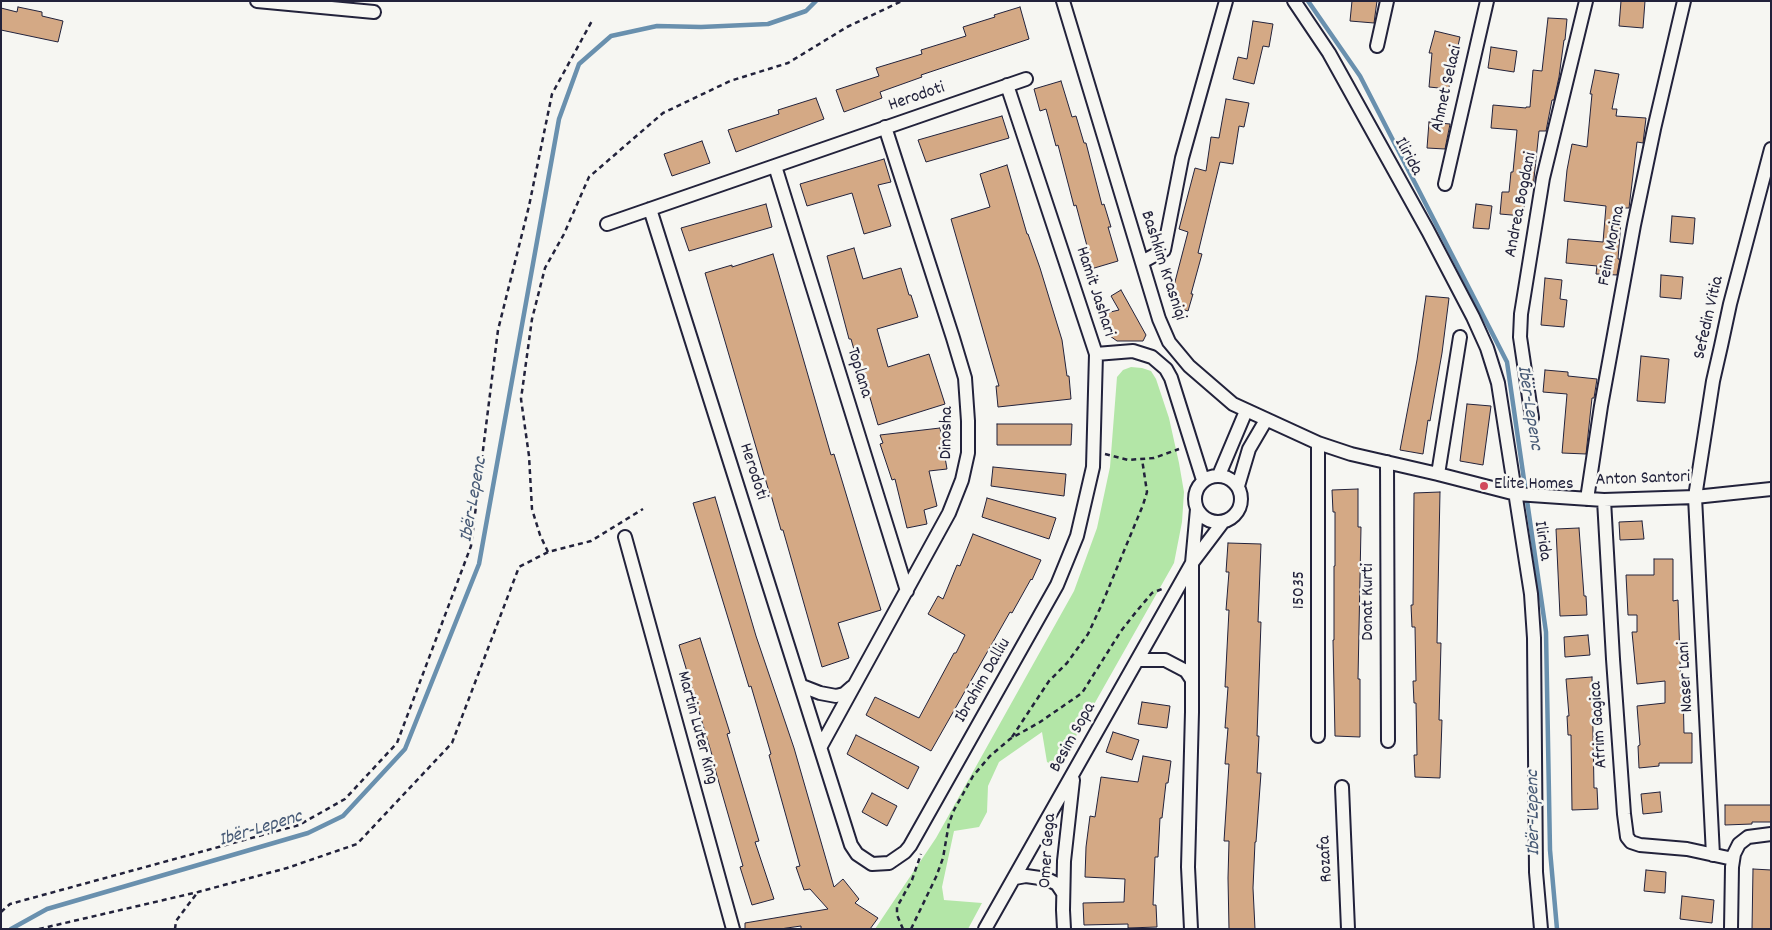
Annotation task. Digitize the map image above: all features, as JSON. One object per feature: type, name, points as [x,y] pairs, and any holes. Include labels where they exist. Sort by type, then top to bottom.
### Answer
[{"type":"street","points":[[257,1],[374,12]]},
{"type":"street","name":"Bashkim Krasniqi","points":[[1063,1],[1159,319],[1169,342],[1189,366],[1232,404],[1318,443],[1351,454],[1516,494]]},
{"type":"street","points":[[1142,262],[1164,250],[1182,158],[1226,1]]},
{"type":"street","name":"Ilirida","points":[[1294,1],[1329,53],[1428,230],[1473,317],[1487,348],[1498,383],[1531,594],[1534,638],[1536,862],[1541,929]]},
{"type":"street","points":[[1377,46],[1387,1]]},
{"type":"street","name":"Ahmet Selaci","points":[[1445,184],[1487,1]]},
{"type":"street","name":"Andrea Bogdani","points":[[1532,418],[1520,337],[1521,314],[1544,178],[1586,1]]},
{"type":"street","name":"Feim Morina","points":[[1587,499],[1601,406],[1634,225],[1684,1]]},
{"type":"street","name":"Herodoti","points":[[607,224],[1026,78]]},
{"type":"street","name":"Hamit Jashari","points":[[1007,85],[1096,354],[1123,351],[1133,352],[1152,357],[1159,362],[1172,378],[1204,480]]},
{"type":"street","name":"Dinosha","points":[[821,746],[949,514],[962,480],[968,453],[965,378],[886,127]]},
{"type":"street","name":"Sefedin Vitia","points":[[1695,497],[1720,346],[1771,149]]},
{"type":"street","name":"Toplana","points":[[775,166],[907,591]]},
{"type":"street","name":"Herodoti","points":[[650,209],[821,746]]},
{"type":"street","points":[[1438,474],[1460,337]]},
{"type":"street","name":"Ibrahim Dalliu","points":[[821,746],[851,845],[857,854],[872,864],[897,859],[910,846],[1057,585],[1078,536],[1093,467],[1096,354]]},
{"type":"street","points":[[1219,475],[1246,411]]},
{"type":"street","name":"Besim Sopa","points":[[985,929],[1192,563],[1223,522],[1236,514],[1240,508],[1242,500],[1238,486],[1249,449],[1266,420]]},
{"type":"street","name":"15035","points":[[1318,443],[1318,736]]},
{"type":"street","name":"Donat Kurti","points":[[1387,462],[1388,741]]},
{"type":"street","points":[[1204,480],[1211,476],[1219,475],[1227,477],[1238,486]]},
{"type":"street","name":"Besim Sopa","points":[[1191,929],[1188,867],[1192,680],[1192,563],[1197,509],[1194,502],[1195,494],[1198,486],[1204,480]]},
{"type":"street","name":"Anton Santori","points":[[1516,494],[1604,500],[1695,497],[1771,489]]},
{"type":"street","name":"Naser Lani","points":[[1695,497],[1714,855]]},
{"type":"street","name":"Afrim Gagica","points":[[1604,500],[1627,837],[1631,842],[1640,845],[1687,849],[1733,859]]},
{"type":"street","points":[[1197,509],[1208,520],[1223,522]]},
{"type":"street","name":"Martin Luter King","points":[[625,537],[733,929]]},
{"type":"street","points":[[1138,660],[1165,660],[1186,671],[1192,680]]},
{"type":"street","points":[[802,686],[820,693],[836,696],[844,694],[854,686]]},
{"type":"street","name":"Omer Gega","points":[[1064,929],[1064,861],[1073,775]]},
{"type":"street","name":"Rozafa","points":[[1342,787],[1348,929]]},
{"type":"street","points":[[1731,929],[1734,854],[1739,844],[1748,837],[1771,834]]},
{"type":"street","points":[[1014,878],[1026,876],[1047,879],[1057,884],[1063,893]]},
{"type":"path","points":[[1,912],[10,904],[299,825],[346,799],[397,743],[471,546],[498,330],[529,206],[552,94],[593,19]]},
{"type":"path","points":[[1093,452],[1128,460],[1154,458],[1192,445]]},
{"type":"path","points":[[1010,739],[1049,681],[1067,663],[1088,634],[1145,499],[1147,492],[1142,459]]},
{"type":"path","points":[[39,929],[198,892],[287,868],[357,844],[452,743],[519,567],[548,552],[591,541],[643,509]]},
{"type":"path","points":[[911,929],[943,858],[949,823],[954,810],[973,776],[990,756],[1010,739],[1040,722],[1082,693],[1122,631],[1152,593],[1180,583]]},
{"type":"path","points":[[903,929],[897,914],[897,908],[912,880],[922,846]]},
{"type":"path","points":[[175,929],[176,921],[198,892]]},
{"type":"green space","points":[[1131,367],[1151,371],[1156,379],[1169,418],[1179,463],[1184,492],[1182,522],[1174,563],[1058,768],[1047,762],[1042,732],[999,762],[988,786],[987,812],[979,827],[954,831],[942,887],[944,900],[982,903],[968,929],[875,929],[936,838],[1074,591],[1097,528],[1110,467],[1117,377],[1123,370]]},
{"type":"building","points":[[1352,1],[1377,1],[1374,23],[1350,21]]},
{"type":"building","points":[[1621,1],[1645,1],[1643,28],[1619,26]]},
{"type":"building","points":[[18,7],[42,12],[42,16],[63,21],[58,42],[1,30],[1,8],[17,12]]},
{"type":"building","points":[[1020,7],[1029,39],[921,75],[922,77],[880,92],[882,98],[844,112],[836,90],[879,76],[876,68],[922,54],[921,50],[966,36],[963,27]]},
{"type":"building","points":[[1548,18],[1567,19],[1554,100],[1552,100],[1546,131],[1539,131],[1533,188],[1526,188],[1523,216],[1500,214],[1502,192],[1509,192],[1517,130],[1491,128],[1493,105],[1530,107],[1533,70],[1542,71]]},
{"type":"building","points":[[1253,21],[1273,24],[1269,47],[1263,46],[1254,84],[1233,79],[1238,57],[1247,59]]},
{"type":"building","points":[[1435,31],[1460,37],[1455,59],[1451,58],[1449,89],[1429,87],[1432,53],[1429,53]]},
{"type":"building","points":[[1491,47],[1517,51],[1514,72],[1488,68]]},
{"type":"building","points":[[1595,70],[1619,74],[1612,109],[1617,109],[1616,116],[1646,118],[1643,143],[1637,142],[1629,208],[1622,208],[1618,259],[1620,259],[1617,275],[1596,274],[1597,266],[1566,263],[1568,239],[1603,242],[1606,206],[1564,201],[1572,144],[1587,147],[1592,94],[1590,94]]},
{"type":"building","points":[[1061,81],[1072,117],[1076,116],[1084,143],[1086,143],[1102,205],[1104,204],[1111,227],[1108,227],[1118,261],[1091,269],[1085,247],[1087,246],[1058,145],[1056,146],[1046,109],[1040,111],[1034,89]]},
{"type":"building","points":[[816,98],[824,119],[736,152],[728,130],[779,114],[778,110]]},
{"type":"building","points":[[1226,99],[1249,103],[1244,127],[1239,126],[1233,164],[1220,162],[1198,253],[1202,254],[1188,311],[1175,307],[1177,299],[1171,297],[1188,232],[1179,229],[1195,168],[1206,171],[1211,137],[1219,138]]},
{"type":"building","points":[[1002,116],[1009,138],[926,162],[918,140]]},
{"type":"building","points":[[1429,122],[1450,124],[1445,149],[1427,148]]},
{"type":"building","points":[[702,141],[710,163],[672,176],[664,154]]},
{"type":"building","points":[[884,159],[891,182],[878,185],[891,226],[864,234],[852,193],[807,206],[800,184]]},
{"type":"building","points":[[1007,165],[1027,234],[1040,268],[1062,340],[1071,399],[998,407],[996,386],[999,386],[951,219],[990,207],[980,174]]},
{"type":"building","points":[[766,204],[772,227],[689,251],[681,228]]},
{"type":"building","points":[[1476,204],[1492,206],[1489,229],[1473,228]]},
{"type":"building","points":[[1672,216],[1695,218],[1693,244],[1670,242]]},
{"type":"building","points":[[854,248],[863,279],[901,268],[918,317],[877,329],[888,367],[929,354],[945,404],[878,425],[861,367],[859,367],[851,339],[849,339],[827,256]]},
{"type":"building","points":[[773,254],[831,455],[834,454],[881,610],[838,623],[849,658],[822,667],[783,530],[781,530],[770,495],[705,273]]},
{"type":"building","points":[[1661,275],[1683,277],[1681,299],[1660,297]]},
{"type":"building","points":[[1545,278],[1562,280],[1560,299],[1567,300],[1564,327],[1541,325]]},
{"type":"building","points":[[1121,290],[1146,335],[1143,341],[1117,341],[1110,336],[1106,313],[1119,310],[1111,296]]},
{"type":"building","points":[[1426,296],[1449,298],[1442,353],[1423,454],[1400,450],[1417,360]]},
{"type":"building","points":[[1641,356],[1669,359],[1665,403],[1637,401]]},
{"type":"building","points":[[1545,370],[1568,372],[1568,376],[1597,379],[1594,398],[1592,398],[1586,454],[1562,453],[1567,394],[1543,392]]},
{"type":"building","points":[[1467,404],[1491,406],[1483,465],[1460,461]]},
{"type":"building","points":[[997,424],[1072,424],[1071,445],[997,445]]},
{"type":"building","points":[[940,428],[947,469],[929,471],[937,506],[924,510],[927,524],[907,528],[895,479],[892,480],[880,444],[883,443],[880,435]]},
{"type":"building","points":[[993,467],[1066,474],[1064,496],[991,486]]},
{"type":"building","points":[[1358,489],[1358,527],[1361,527],[1358,679],[1360,679],[1360,737],[1335,736],[1333,640],[1335,512],[1333,512],[1332,490]]},
{"type":"building","points":[[1440,492],[1437,643],[1441,643],[1439,720],[1442,720],[1440,778],[1415,777],[1414,755],[1417,755],[1416,703],[1414,703],[1413,681],[1416,681],[1415,627],[1412,627],[1411,605],[1413,605],[1414,493]]},
{"type":"building","points":[[715,497],[756,636],[794,748],[834,887],[843,879],[859,899],[855,903],[878,918],[870,929],[801,929],[801,926],[780,929],[745,929],[745,923],[828,909],[810,889],[804,890],[796,867],[800,866],[769,755],[771,754],[693,503]]},
{"type":"building","points":[[987,498],[1056,518],[1049,539],[982,517]]},
{"type":"building","points":[[1642,521],[1644,539],[1620,540],[1619,522]]},
{"type":"building","points":[[1579,528],[1587,615],[1560,616],[1556,529]]},
{"type":"building","points":[[973,534],[1041,560],[1032,580],[1012,613],[1010,612],[931,751],[866,715],[875,697],[919,718],[965,635],[928,614],[938,596],[943,599],[957,565],[960,566]]},
{"type":"building","points":[[1228,543],[1261,544],[1258,622],[1261,622],[1257,773],[1261,773],[1253,888],[1255,929],[1229,929],[1229,841],[1224,841],[1229,764],[1225,764],[1228,728],[1225,728],[1228,687],[1225,687],[1229,610],[1226,610],[1229,572],[1226,572]]},
{"type":"building","points":[[1654,559],[1673,559],[1673,601],[1678,600],[1684,733],[1692,733],[1692,763],[1659,763],[1659,766],[1639,768],[1638,746],[1640,745],[1637,706],[1665,703],[1665,681],[1637,684],[1632,632],[1637,632],[1637,615],[1628,615],[1626,575],[1654,575]]},
{"type":"building","points":[[1588,635],[1590,655],[1565,657],[1564,637]]},
{"type":"building","points":[[700,638],[730,733],[727,734],[759,841],[755,842],[774,899],[752,905],[740,867],[743,866],[712,755],[679,645]]},
{"type":"building","points":[[1592,677],[1594,788],[1597,788],[1598,809],[1572,810],[1571,735],[1568,735],[1567,716],[1569,716],[1566,679]]},
{"type":"building","points":[[1142,702],[1170,706],[1167,728],[1138,724]]},
{"type":"building","points":[[1113,732],[1139,740],[1132,760],[1106,752]]},
{"type":"building","points":[[856,735],[919,767],[908,789],[847,754]]},
{"type":"building","points":[[1143,756],[1171,761],[1168,783],[1166,783],[1162,818],[1160,818],[1158,857],[1155,857],[1153,905],[1156,905],[1157,927],[1128,928],[1128,924],[1084,925],[1083,903],[1124,902],[1125,879],[1085,877],[1090,816],[1095,817],[1101,777],[1138,782]]},
{"type":"building","points":[[1660,792],[1662,812],[1643,814],[1641,794]]},
{"type":"building","points":[[872,793],[897,806],[887,826],[862,812]]},
{"type":"building","points":[[1725,805],[1771,805],[1771,822],[1725,825]]},
{"type":"building","points":[[1753,869],[1771,870],[1771,929],[1752,929]]},
{"type":"building","points":[[1646,870],[1666,872],[1665,893],[1644,891]]},
{"type":"building","points":[[1682,896],[1714,900],[1712,923],[1680,919]]},
{"type":"waterway","name":"Ibër-Lepenc","points":[[11,929],[47,909],[308,833],[343,816],[405,749],[479,564],[559,119],[579,64],[611,36],[657,26],[701,27],[768,24],[806,11],[816,1]]},
{"type":"waterway","name":"Ibër-Lepenc","points":[[1308,1],[1360,76],[1507,362],[1546,632],[1550,850],[1557,929]]},
{"type":"place","name":"Elite Homes","points":[[1484,486]]}]
